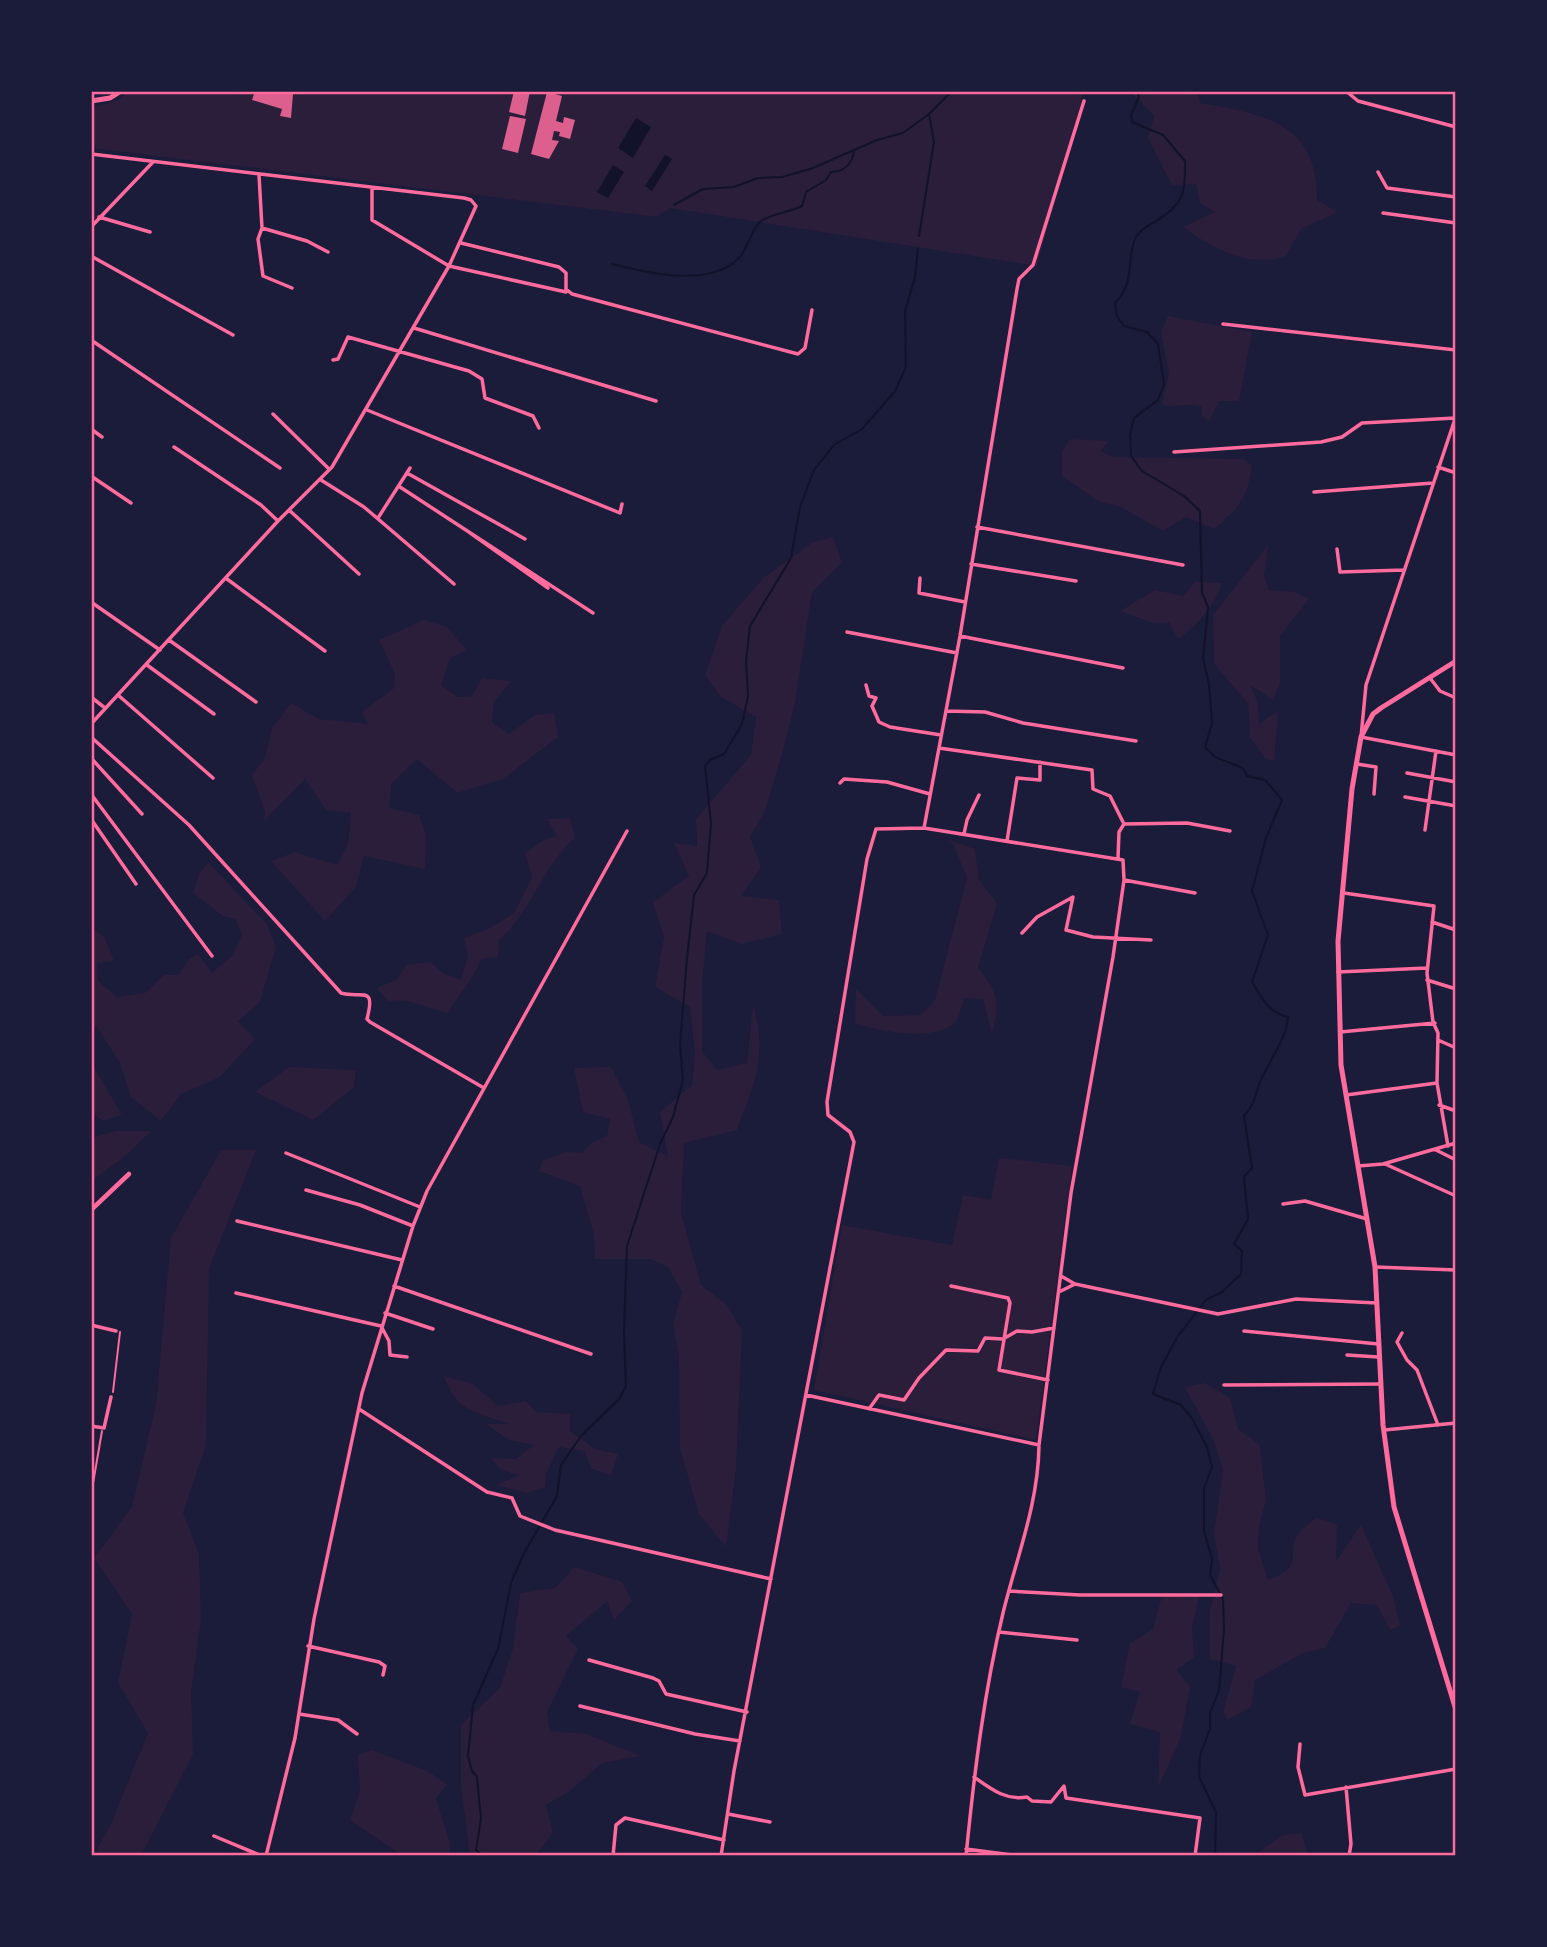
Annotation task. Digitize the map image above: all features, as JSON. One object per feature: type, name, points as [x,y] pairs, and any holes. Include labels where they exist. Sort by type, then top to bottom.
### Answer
[{"type":"main road","points":[[91,101],[110,98],[121,91]]},
{"type":"main road","points":[[1456,661],[1397,695],[1373,715],[1361,737],[1342,892],[1338,972],[1345,1095],[1375,1267],[1384,1430],[1394,1507],[1456,1710]]},
{"type":"street","points":[[1346,91],[1358,101],[1456,127]]},
{"type":"street","points":[[923,828],[960,636],[1019,279],[1033,265],[1084,101]]},
{"type":"street","points":[[91,154],[471,200],[476,206],[461,243],[401,351],[321,480],[278,521],[91,724]]},
{"type":"street","points":[[91,227],[153,162]]},
{"type":"street","points":[[1378,172],[1387,188],[1456,197]]},
{"type":"street","points":[[259,174],[262,228],[258,239],[263,276],[292,288]]},
{"type":"street","points":[[372,188],[372,220],[449,266],[568,292],[798,354],[805,348],[812,310]]},
{"type":"street","points":[[1384,213],[1456,223]]},
{"type":"street","points":[[99,217],[150,232]]},
{"type":"street","points":[[262,228],[307,241],[328,252]]},
{"type":"street","points":[[461,243],[559,267],[566,273],[568,292]]},
{"type":"street","points":[[91,256],[233,335]]},
{"type":"street","points":[[1223,324],[1456,350]]},
{"type":"street","points":[[414,327],[656,401]]},
{"type":"street","points":[[333,360],[338,359],[348,337],[480,376],[485,398],[533,416],[539,428]]},
{"type":"street","points":[[91,340],[280,468]]},
{"type":"street","points":[[366,410],[620,513],[622,505]]},
{"type":"street","points":[[273,414],[329,469]]},
{"type":"street","points":[[1174,452],[1321,442],[1342,437],[1362,423],[1456,417],[1364,694],[1361,737],[1456,755]]},
{"type":"street","points":[[91,429],[102,437]]},
{"type":"street","points":[[174,447],[261,505],[278,521]]},
{"type":"street","points":[[1438,467],[1456,473]]},
{"type":"street","points":[[378,518],[409,470],[525,539]]},
{"type":"street","points":[[91,476],[131,503]]},
{"type":"street","points":[[321,480],[378,518],[454,584]]},
{"type":"street","points":[[1314,492],[1433,483]]},
{"type":"street","points":[[400,487],[593,613]]},
{"type":"street","points":[[289,510],[359,574]]},
{"type":"street","points":[[977,527],[1183,565]]},
{"type":"street","points":[[465,529],[548,588]]},
{"type":"street","points":[[1337,549],[1340,572],[1404,570]]},
{"type":"street","points":[[971,564],[1076,581]]},
{"type":"street","points":[[920,578],[919,593],[965,602]]},
{"type":"street","points":[[227,579],[325,651]]},
{"type":"street","points":[[91,602],[160,650]]},
{"type":"street","points":[[847,632],[957,653]]},
{"type":"street","points":[[960,636],[1123,668]]},
{"type":"street","points":[[169,640],[256,702]]},
{"type":"street","points":[[146,665],[214,714]]},
{"type":"street","points":[[1429,677],[1440,691],[1456,698]]},
{"type":"street","points":[[866,685],[869,696],[876,698],[873,706],[879,722],[890,727],[941,736]]},
{"type":"street","points":[[118,695],[213,778]]},
{"type":"street","points":[[91,696],[105,708]]},
{"type":"street","points":[[946,711],[985,712],[1023,723],[1136,741]]},
{"type":"street","points":[[91,737],[189,825],[341,993],[361,992],[370,998],[367,1019],[370,1022],[484,1088]]},
{"type":"street","points":[[939,748],[1092,770],[1093,789],[1110,796],[1124,824]]},
{"type":"street","points":[[1425,830],[1436,751]]},
{"type":"street","points":[[91,758],[142,814]]},
{"type":"street","points":[[1007,841],[1017,778],[1040,780],[1041,762]]},
{"type":"street","points":[[1356,764],[1376,767],[1374,794]]},
{"type":"street","points":[[1407,774],[1456,782]]},
{"type":"street","points":[[840,783],[844,779],[887,782],[930,794]]},
{"type":"street","points":[[91,794],[212,956]]},
{"type":"street","points":[[964,834],[967,820],[979,795]]},
{"type":"street","points":[[1405,797],[1456,806]]},
{"type":"street","points":[[91,819],[136,884]]},
{"type":"street","points":[[1124,824],[1187,823],[1230,831]]},
{"type":"street","points":[[1118,858],[1119,832],[1124,824]]},
{"type":"street","points":[[721,1856],[740,1741],[854,1142],[850,1132],[828,1115],[827,1102],[869,850],[873,833],[882,827],[923,828],[1123,859],[1124,880],[1116,939],[1071,1193],[1039,1445],[1037,1493],[999,1632],[974,1777],[966,1856]]},
{"type":"street","points":[[214,1836],[264,1856],[299,1714],[309,1646],[359,1409],[381,1326],[413,1226],[484,1088],[627,831]]},
{"type":"street","points":[[1124,880],[1195,893]]},
{"type":"street","points":[[1342,892],[1432,904],[1427,980],[1438,1038],[1439,1105],[1448,1146]]},
{"type":"street","points":[[1022,933],[1037,917],[1073,897],[1066,930],[1093,937],[1151,940]]},
{"type":"street","points":[[1432,922],[1456,930]]},
{"type":"street","points":[[1338,972],[1427,968]]},
{"type":"street","points":[[1427,980],[1456,989]]},
{"type":"street","points":[[1340,1032],[1435,1023]]},
{"type":"street","points":[[1438,1038],[1438,1041],[1456,1048]]},
{"type":"street","points":[[1345,1095],[1437,1083]]},
{"type":"street","points":[[1439,1105],[1456,1111]]},
{"type":"street","points":[[1359,1166],[1383,1164],[1456,1143]]},
{"type":"street","points":[[1436,1150],[1456,1160]]},
{"type":"street","points":[[286,1153],[420,1208]]},
{"type":"street","points":[[1383,1164],[1456,1196]]},
{"type":"street","points":[[91,1210],[129,1174]]},
{"type":"street","points":[[306,1189],[360,1205],[413,1226]]},
{"type":"street","points":[[1283,1204],[1306,1201],[1367,1219]]},
{"type":"street","points":[[237,1221],[402,1260]]},
{"type":"street","points":[[1375,1267],[1456,1270]]},
{"type":"street","points":[[1062,1276],[1074,1284],[1218,1314],[1296,1299],[1377,1303]]},
{"type":"street","points":[[1060,1291],[1074,1284]]},
{"type":"street","points":[[394,1286],[591,1354]]},
{"type":"street","points":[[951,1286],[1008,1298],[1010,1303],[999,1370],[1048,1380]]},
{"type":"street","points":[[236,1293],[381,1326],[389,1341],[390,1355],[407,1357]]},
{"type":"street","points":[[385,1313],[433,1329]]},
{"type":"street","points":[[91,1325],[116,1331]]},
{"type":"street","points":[[869,1409],[879,1395],[904,1400],[919,1378],[946,1350],[978,1351],[985,1339],[1003,1339],[1017,1331],[1032,1332],[1055,1327]]},
{"type":"street","points":[[1244,1331],[1380,1344]]},
{"type":"street","points":[[1402,1333],[1397,1342],[1406,1360],[1418,1370],[1438,1425]]},
{"type":"street","points":[[1347,1355],[1381,1357]]},
{"type":"street","points":[[1224,1385],[1381,1384]]},
{"type":"street","points":[[806,1395],[1039,1445]]},
{"type":"street","points":[[91,1426],[102,1430],[111,1397]]},
{"type":"street","points":[[359,1409],[487,1492],[512,1498],[520,1516],[555,1530],[771,1579]]},
{"type":"street","points":[[1384,1430],[1456,1423]]},
{"type":"street","points":[[1009,1591],[1080,1595],[1221,1595]]},
{"type":"street","points":[[999,1632],[1077,1640]]},
{"type":"street","points":[[309,1646],[380,1662],[385,1667],[383,1675]]},
{"type":"street","points":[[589,1660],[653,1678],[659,1681],[666,1694],[747,1712]]},
{"type":"street","points":[[579,1706],[695,1734],[740,1741]]},
{"type":"street","points":[[299,1714],[341,1720],[357,1734]]},
{"type":"street","points":[[1300,1744],[1298,1767],[1303,1793],[1456,1769]]},
{"type":"street","points":[[974,1777],[996,1793],[1015,1799],[1027,1797],[1032,1801],[1051,1802],[1064,1786],[1066,1798],[1200,1818],[1195,1856]]},
{"type":"street","points":[[1346,1787],[1351,1844],[1349,1856]]},
{"type":"street","points":[[728,1814],[770,1822]]},
{"type":"street","points":[[612,1856],[616,1825],[625,1818],[724,1840]]},
{"type":"street","points":[[967,1849],[1019,1856]]},
{"type":"path","points":[[111,1397],[121,1345],[121,1335],[116,1331]]},
{"type":"path","points":[[91,1495],[102,1430]]},
{"type":"shaded area","points":[[129,91],[1084,91],[1037,266],[670,208],[657,217],[91,148],[91,108],[118,100]]},
{"type":"shaded area","points":[[1130,91],[1198,91],[1200,103],[1245,112],[1283,127],[1297,138],[1308,154],[1315,174],[1317,200],[1338,212],[1301,229],[1286,256],[1258,260],[1245,258],[1206,242],[1183,227],[1215,212],[1200,203],[1196,184],[1172,185],[1148,138],[1154,116]]},
{"type":"shaded area","points":[[636,118],[651,127],[633,158],[618,148]]},
{"type":"shaded area","points":[[665,155],[672,159],[652,191],[645,186]]},
{"type":"shaded area","points":[[613,165],[624,172],[608,198],[597,192]]},
{"type":"shaded area","points":[[1168,316],[1252,332],[1239,401],[1219,401],[1209,422],[1202,415],[1202,407],[1162,405],[1169,373],[1161,332]]},
{"type":"shaded area","points":[[1070,439],[1108,441],[1101,451],[1114,457],[1244,459],[1252,466],[1240,502],[1214,529],[1186,517],[1163,531],[1119,506],[1098,501],[1062,476],[1062,452]]},
{"type":"shaded area","points":[[833,537],[842,562],[812,592],[795,703],[783,751],[765,811],[750,837],[761,867],[741,896],[779,900],[782,934],[741,944],[707,931],[702,984],[702,1051],[717,1070],[747,1063],[753,1004],[759,1039],[754,1083],[737,1130],[684,1143],[681,1213],[701,1285],[727,1305],[742,1331],[736,1468],[726,1547],[699,1514],[680,1449],[679,1357],[673,1324],[682,1292],[668,1267],[651,1259],[595,1259],[594,1235],[580,1186],[539,1171],[542,1161],[565,1152],[582,1153],[591,1143],[607,1136],[610,1119],[583,1112],[574,1068],[611,1067],[628,1100],[639,1142],[668,1156],[660,1112],[692,1085],[695,1053],[690,1007],[655,987],[664,937],[653,902],[689,876],[674,843],[697,846],[696,819],[751,755],[756,717],[721,697],[705,675],[722,626],[763,578],[813,542]]},
{"type":"shaded area","points":[[1268,545],[1264,576],[1269,590],[1294,592],[1309,599],[1280,636],[1280,684],[1273,700],[1250,685],[1258,703],[1259,724],[1277,711],[1275,761],[1266,759],[1250,738],[1248,703],[1214,664],[1213,615]]},
{"type":"shaded area","points":[[1195,582],[1222,583],[1204,615],[1178,639],[1169,622],[1156,624],[1120,611],[1155,590],[1183,596]]},
{"type":"shaded area","points":[[424,620],[446,626],[467,650],[450,658],[441,685],[457,697],[471,697],[482,678],[511,681],[494,702],[492,722],[509,734],[535,715],[554,713],[558,737],[503,779],[457,793],[417,759],[392,783],[389,808],[419,815],[426,834],[425,869],[364,856],[356,887],[325,921],[271,861],[295,852],[337,865],[348,843],[351,813],[326,810],[305,779],[264,821],[265,812],[252,775],[265,758],[272,728],[291,703],[319,719],[368,724],[362,712],[394,688],[395,674],[379,640]]},
{"type":"shaded area","points":[[570,818],[575,838],[554,861],[521,915],[499,940],[498,957],[481,959],[448,1013],[411,1002],[388,1001],[377,988],[396,980],[406,965],[430,962],[444,974],[461,979],[468,957],[464,938],[490,928],[514,913],[532,877],[525,853],[544,840],[557,836],[547,819]]},
{"type":"shaded area","points":[[947,839],[975,849],[979,880],[997,903],[978,968],[996,999],[992,1034],[983,999],[964,998],[957,1020],[949,1027],[937,1031],[909,1034],[855,1023],[856,989],[883,1016],[921,1015],[935,1000],[967,878],[953,844]]},
{"type":"shaded area","points":[[208,862],[267,924],[276,947],[260,1002],[238,1021],[255,1039],[220,1077],[181,1094],[161,1121],[131,1097],[120,1063],[97,1027],[91,1026],[91,926],[105,938],[114,961],[97,963],[98,981],[117,997],[145,993],[164,975],[178,975],[189,959],[198,954],[212,973],[232,956],[242,936],[236,919],[223,916],[193,893],[199,874]]},
{"type":"shaded area","points":[[91,1062],[122,1115],[103,1121],[91,1112]]},
{"type":"shaded area","points":[[289,1067],[356,1070],[354,1087],[313,1120],[255,1092]]},
{"type":"shaded area","points":[[116,1131],[151,1131],[128,1154],[91,1181],[91,1138]]},
{"type":"shaded area","points":[[221,1150],[256,1150],[209,1269],[206,1445],[183,1513],[199,1554],[201,1619],[191,1693],[193,1754],[141,1856],[93,1856],[111,1824],[148,1733],[118,1683],[132,1614],[94,1558],[132,1507],[156,1405],[171,1238]]},
{"type":"shaded area","points":[[999,1158],[1072,1166],[1036,1440],[814,1390],[842,1225],[952,1245],[963,1195],[991,1200]]},
{"type":"shaded area","points":[[444,1376],[473,1384],[498,1406],[526,1401],[536,1412],[570,1414],[570,1431],[595,1449],[618,1454],[611,1475],[592,1469],[584,1451],[559,1447],[546,1474],[545,1487],[527,1493],[496,1485],[519,1475],[501,1470],[491,1458],[516,1459],[534,1445],[509,1440],[486,1424],[510,1424],[478,1413],[462,1404],[449,1388]]},
{"type":"shaded area","points":[[1205,1383],[1230,1398],[1238,1429],[1260,1445],[1266,1500],[1259,1526],[1258,1548],[1268,1580],[1280,1575],[1291,1565],[1293,1547],[1299,1533],[1316,1518],[1337,1524],[1336,1561],[1361,1525],[1393,1596],[1400,1626],[1390,1630],[1377,1605],[1351,1603],[1325,1648],[1303,1653],[1255,1680],[1251,1707],[1228,1720],[1223,1712],[1236,1666],[1210,1659],[1210,1612],[1220,1570],[1214,1532],[1223,1471],[1214,1441],[1185,1387]]},
{"type":"shaded area","points":[[574,1567],[622,1582],[632,1601],[614,1620],[607,1601],[566,1636],[578,1649],[547,1712],[550,1731],[587,1734],[641,1756],[602,1763],[571,1790],[546,1805],[553,1833],[535,1856],[470,1856],[461,1787],[461,1725],[500,1688],[513,1648],[520,1593],[555,1588]]},
{"type":"shaded area","points":[[1163,1592],[1199,1596],[1192,1628],[1194,1657],[1177,1670],[1190,1687],[1181,1737],[1158,1788],[1160,1732],[1130,1724],[1140,1692],[1121,1687],[1130,1643],[1153,1629]]},
{"type":"shaded area","points":[[371,1750],[428,1771],[447,1785],[436,1798],[450,1844],[449,1856],[390,1856],[398,1853],[350,1820],[360,1790],[358,1755]]},
{"type":"shaded area","points":[[1302,1833],[1308,1856],[1253,1856],[1283,1835]]},
{"type":"building","points":[[255,91],[293,94],[291,118],[280,116],[282,109],[252,100]]},
{"type":"building","points":[[514,91],[530,91],[525,116],[509,112]]},
{"type":"building","points":[[547,92],[562,96],[556,121],[563,123],[564,117],[575,120],[570,139],[559,136],[560,132],[554,131],[552,140],[559,141],[549,159],[531,154]]},
{"type":"building","points":[[510,116],[526,119],[518,153],[502,149]]},
{"type":"waterway","points":[[919,236],[934,142],[929,114],[952,91]]},
{"type":"waterway","points":[[1137,91],[1139,97],[1131,115],[1132,122],[1163,135],[1185,161],[1185,173],[1183,191],[1177,204],[1136,237],[1126,286],[1115,303],[1117,316],[1124,326],[1147,332],[1158,344],[1164,384],[1158,400],[1134,418],[1130,435],[1131,456],[1142,471],[1184,496],[1200,511],[1202,593],[1208,607],[1203,659],[1209,684],[1212,724],[1205,747],[1215,757],[1243,768],[1247,776],[1265,780],[1282,800],[1266,838],[1252,891],[1268,935],[1252,982],[1270,1008],[1288,1017],[1281,1042],[1260,1082],[1253,1103],[1244,1116],[1252,1168],[1244,1177],[1248,1219],[1234,1244],[1242,1251],[1241,1274],[1222,1292],[1206,1300],[1178,1336],[1161,1367],[1153,1394],[1181,1405],[1193,1420],[1207,1447],[1212,1467],[1204,1488],[1204,1531],[1212,1559],[1210,1575],[1223,1599],[1224,1630],[1219,1690],[1210,1713],[1210,1729],[1200,1755],[1199,1777],[1216,1812],[1215,1856]]},
{"type":"waterway","points":[[674,205],[703,189],[734,187],[758,178],[782,177],[813,168],[877,140],[903,133],[929,114]]},
{"type":"waterway","points":[[612,264],[678,276],[712,273],[727,267],[742,254],[761,221],[802,206],[806,192],[826,180],[831,172],[840,171],[847,166],[854,151]]},
{"type":"waterway","points":[[483,1856],[476,1850],[481,1819],[477,1777],[472,1771],[468,1756],[473,1705],[498,1649],[511,1583],[524,1553],[557,1496],[561,1465],[581,1436],[619,1399],[626,1386],[624,1331],[627,1246],[660,1144],[673,1117],[683,1080],[680,1045],[687,958],[694,895],[707,873],[711,823],[705,766],[710,760],[724,754],[742,724],[748,696],[746,661],[750,626],[791,558],[800,507],[814,470],[834,445],[862,429],[895,391],[906,367],[905,311],[915,277],[918,248]]}]
